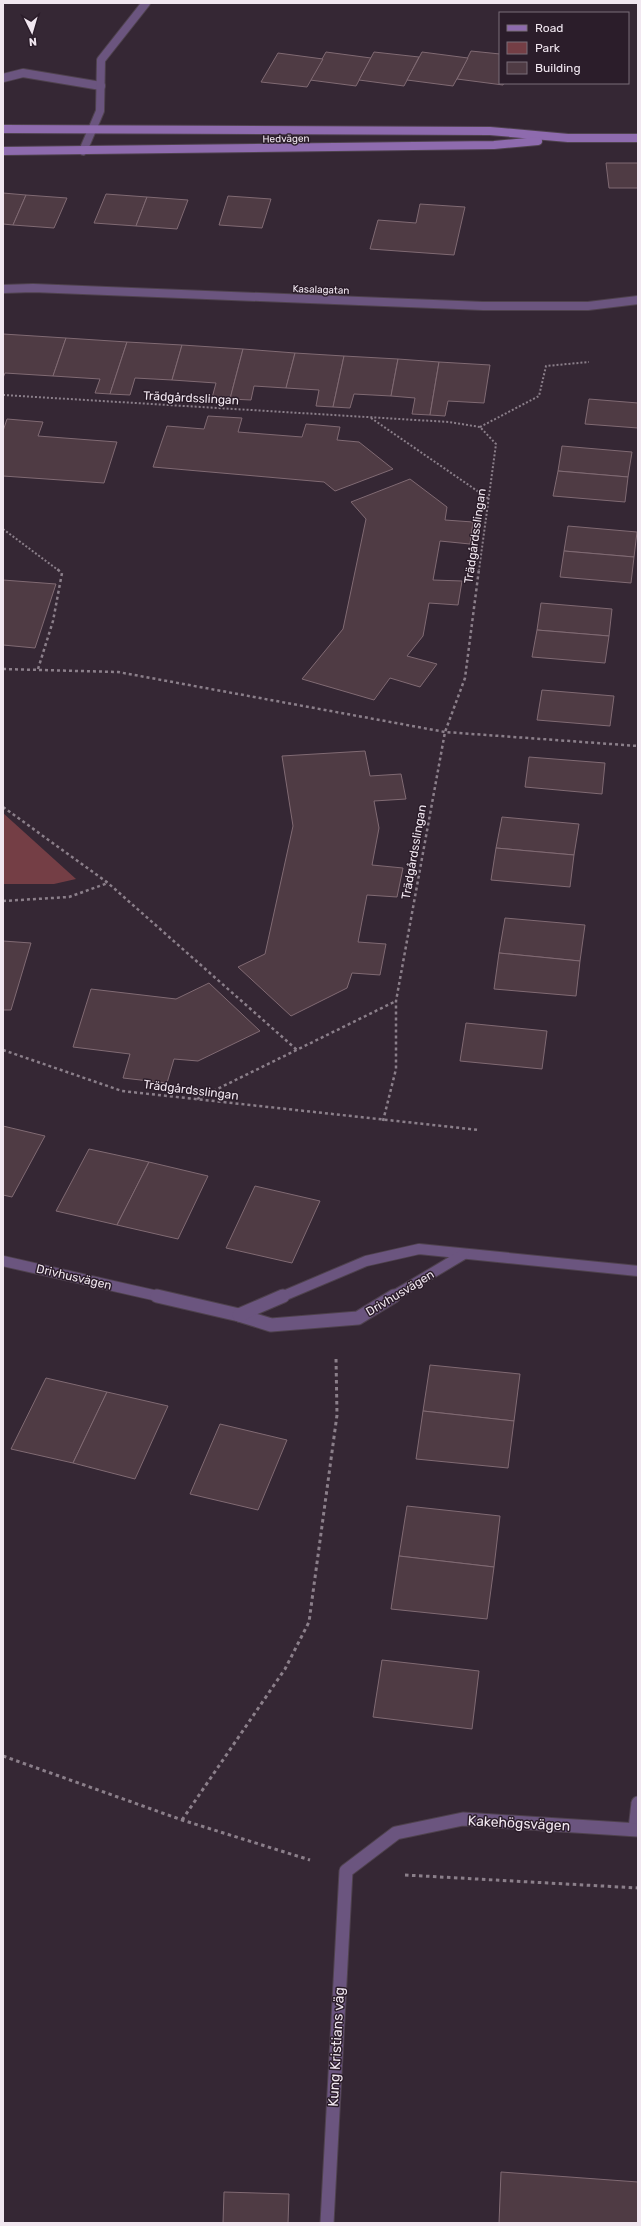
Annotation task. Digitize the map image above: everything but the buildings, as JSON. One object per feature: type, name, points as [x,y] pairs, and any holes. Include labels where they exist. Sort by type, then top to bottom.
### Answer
[{"type":"main road","name":"Hedvägen","points":[[3,129],[92,128],[490,131],[568,138],[638,138]]},
{"type":"main road","name":"Hedvägen","points":[[3,151],[494,145],[568,138]]},
{"type":"street","points":[[82,151],[100,111],[101,60],[146,3]]},
{"type":"street","points":[[3,78],[23,73],[101,86]]},
{"type":"street","name":"Kasalagatan","points":[[3,289],[33,288],[483,306],[588,306],[638,300]]},
{"type":"street","name":"Drivhusvägen","points":[[239,1315],[366,1261],[419,1248],[464,1254],[638,1271]]},
{"type":"street","name":"Drivhusvägen","points":[[3,1261],[239,1315],[271,1325],[358,1318],[464,1254]]},
{"type":"street","name":"Kakehögsvägen","points":[[346,1871],[396,1833],[463,1819],[636,1830],[638,1803]]},
{"type":"street","name":"Kung Kristians väg","points":[[327,2223],[346,1871]]},
{"type":"path","points":[[480,427],[539,396],[546,366],[589,362]]},
{"type":"path","name":"Trädgårdsslingan","points":[[3,396],[449,422],[480,427],[496,444],[465,678],[444,732],[396,1001],[396,1069],[383,1121]]},
{"type":"path","points":[[370,417],[489,499]]},
{"type":"path","points":[[3,529],[62,573],[53,621],[38,669]]},
{"type":"path","points":[[3,670],[38,669],[118,672],[444,732],[638,746]]},
{"type":"path","points":[[3,807],[108,883],[296,1050]]},
{"type":"path","points":[[3,901],[69,897],[108,883]]},
{"type":"path","points":[[196,1100],[396,1001]]},
{"type":"path","name":"Trädgårdsslingan","points":[[3,1050],[16,1053],[122,1091],[383,1121],[479,1130]]},
{"type":"path","points":[[182,1820],[285,1668],[309,1622],[337,1415],[336,1320]]},
{"type":"path","points":[[3,1756],[182,1820],[346,1871],[638,1888]]},
{"type":"green space","points":[[3,813],[76,879],[54,884],[3,884]]}]
